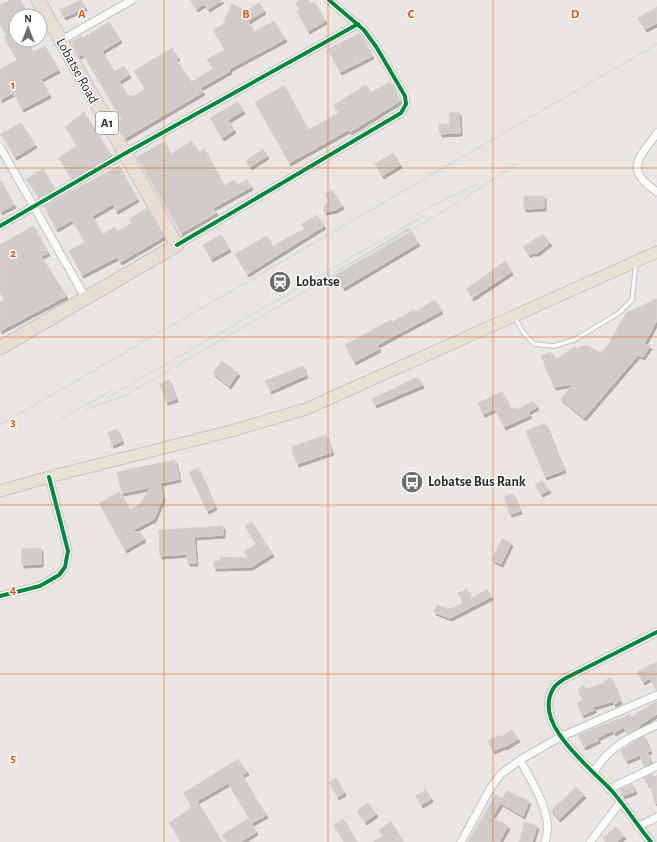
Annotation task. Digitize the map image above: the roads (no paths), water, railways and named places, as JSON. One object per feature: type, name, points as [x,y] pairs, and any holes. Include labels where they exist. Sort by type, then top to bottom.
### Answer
[{"type":"highway","name":"Lobatse Road","points":[[38,0],[177,245]]},
{"type":"highway","points":[[0,348],[177,245]]},
{"type":"main road","points":[[0,491],[298,412],[515,317],[657,252]]},
{"type":"street","points":[[60,41],[132,0]]},
{"type":"street","points":[[177,245],[401,113],[406,104],[405,96],[369,36],[358,24],[329,0]]},
{"type":"street","points":[[0,226],[124,154],[358,24]]},
{"type":"street","points":[[657,132],[640,157],[637,174],[657,192]]},
{"type":"street","points":[[0,147],[85,298]]},
{"type":"street","points":[[0,596],[40,586],[52,580],[59,575],[68,560],[68,551],[49,477]]},
{"type":"street","points":[[647,840],[610,789],[560,737],[549,710],[550,696],[554,688],[564,679],[657,632]]},
{"type":"street","points":[[461,842],[490,789],[501,774],[520,760],[560,737],[657,695]]},
{"type":"street","points":[[594,772],[600,762],[616,746],[657,725]]},
{"type":"street","points":[[520,760],[535,787],[547,817],[549,827],[545,842]]},
{"type":"street","points":[[610,789],[657,766]]},
{"type":"street","points":[[590,842],[620,803]]},
{"type":"street","points":[[638,827],[657,817]]},
{"type":"lane","points":[[515,317],[523,332],[534,344],[554,346],[574,340],[610,320],[632,300],[636,262]]},
{"type":"railway","points":[[0,425],[657,44]]},
{"type":"railway","points":[[85,410],[126,395],[449,208],[516,164]]},
{"type":"railway","points":[[416,215],[439,202],[478,184]]},
{"type":"railway","points":[[108,397],[424,216]]},
{"type":"railway","points":[[61,419],[112,390]]},
{"type":"place","name":"Lobatse","points":[[280,282]]},
{"type":"place","name":"Lobatse Bus Rank","points":[[412,482]]}]
